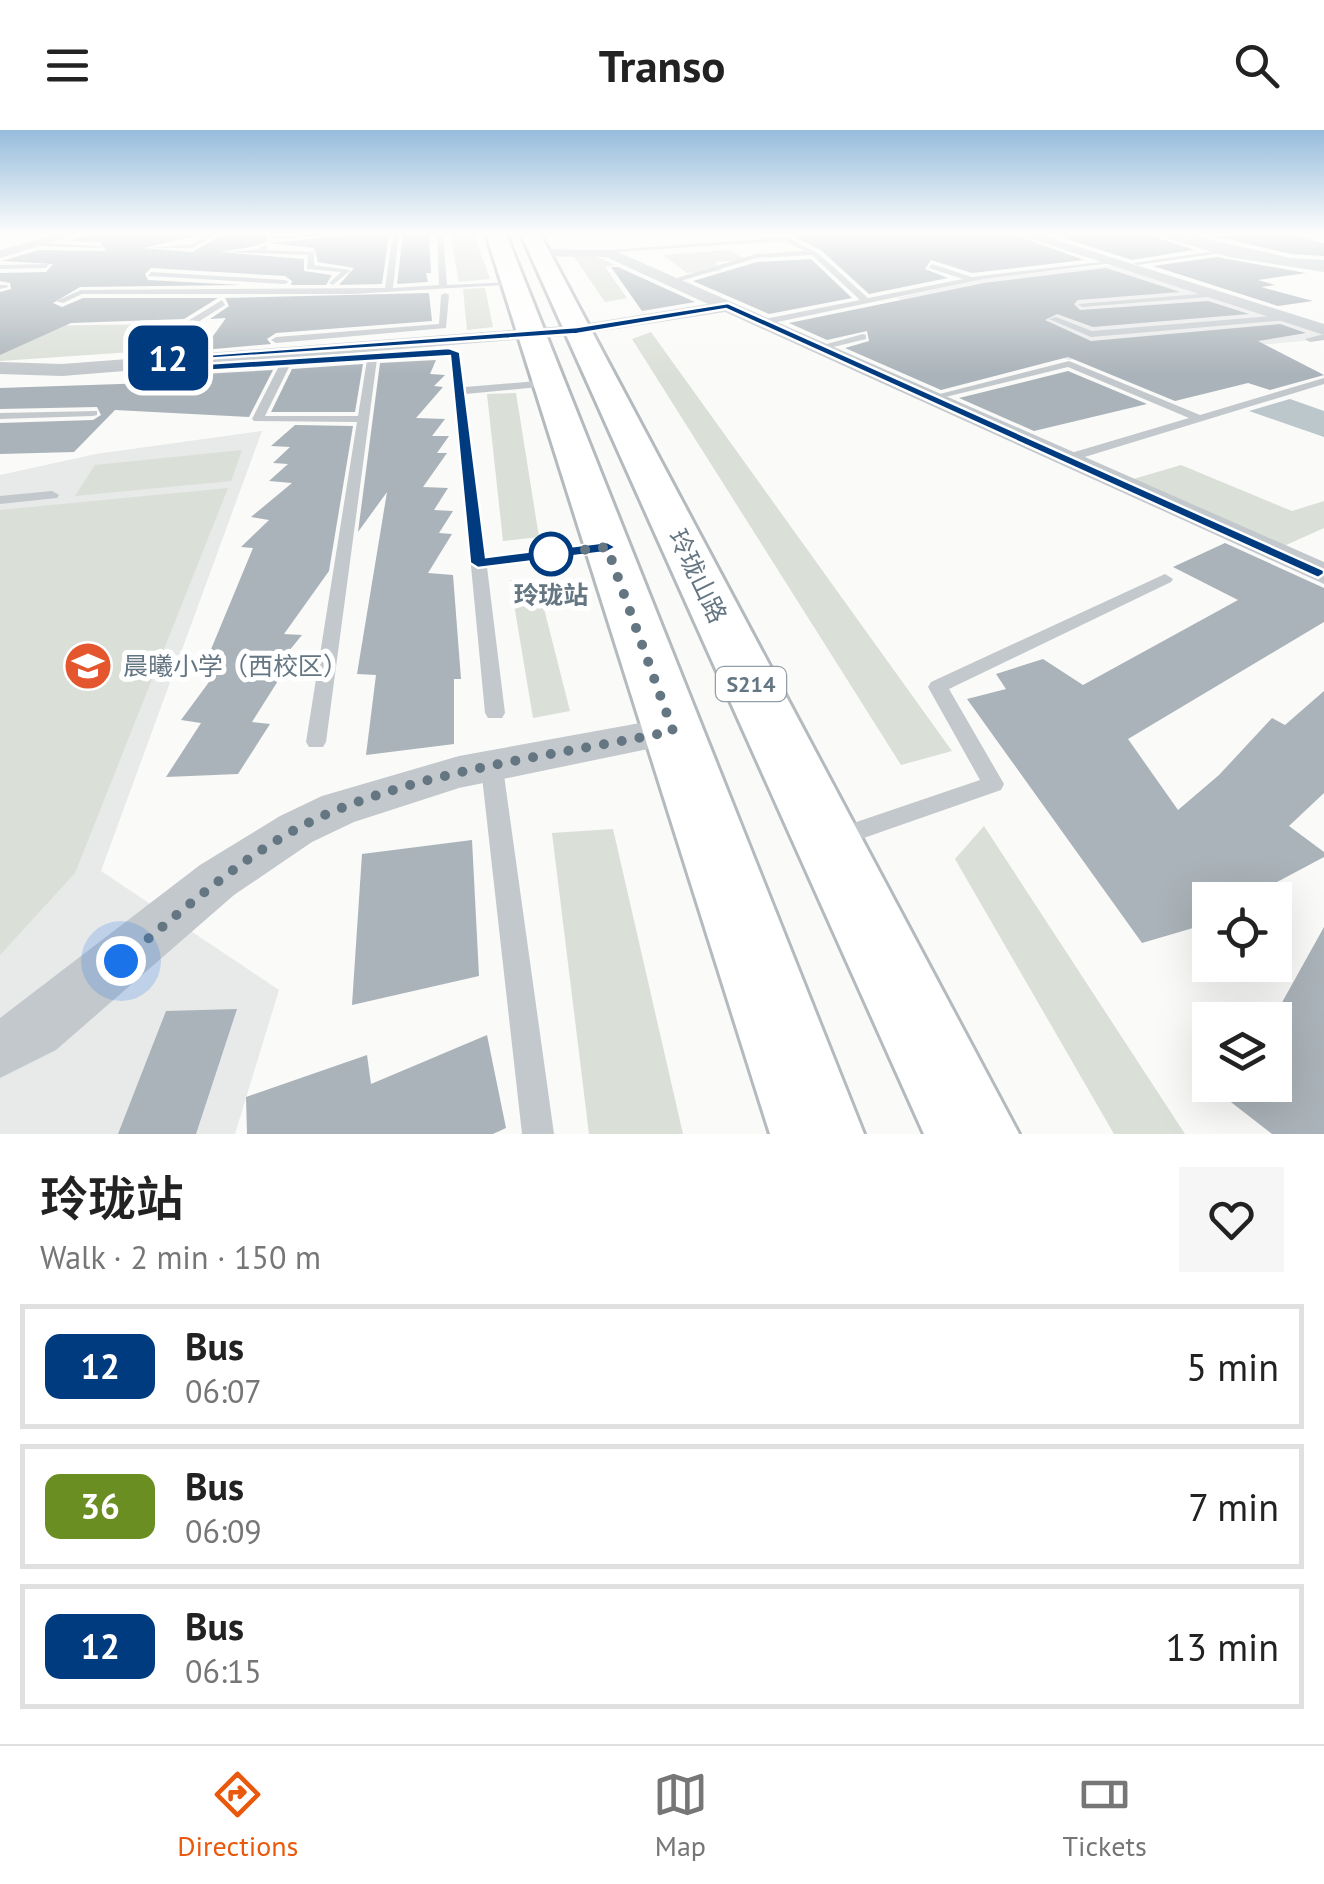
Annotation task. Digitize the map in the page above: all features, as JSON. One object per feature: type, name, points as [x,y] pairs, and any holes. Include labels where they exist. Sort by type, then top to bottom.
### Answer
[{"type":"main road","points":[[533,293],[607,547],[817,1134]]},
{"type":"main road","name":"玲珑山路","points":[[533,293],[828,842],[972,1134]]},
{"type":"street","points":[[671,281],[1324,574]]},
{"type":"street","points":[[1169,281],[1318,331]]},
{"type":"street","points":[[0,368],[62,370],[336,341],[533,293],[728,306]]},
{"type":"street","points":[[0,1049],[36,1030],[235,868],[338,809],[492,768],[673,731]]},
{"type":"lane","points":[[290,281],[384,290]]},
{"type":"lane","points":[[384,290],[386,281]]},
{"type":"lane","points":[[276,340],[336,341],[443,326],[443,281]]},
{"type":"lane","points":[[844,281],[867,302]]},
{"type":"lane","points":[[763,322],[964,281]]},
{"type":"lane","points":[[60,301],[80,292],[533,293]]},
{"type":"lane","points":[[460,390],[533,293]]},
{"type":"lane","points":[[1082,304],[1208,295]]},
{"type":"lane","points":[[222,303],[168,337],[152,360],[186,369],[449,351],[456,354],[496,713]]},
{"type":"lane","points":[[1052,318],[1091,334],[1284,318]]},
{"type":"lane","points":[[821,347],[863,337]]},
{"type":"lane","points":[[316,742],[372,356]]},
{"type":"lane","points":[[286,362],[258,419],[360,419]]},
{"type":"lane","points":[[933,396],[1070,364],[1196,417]]},
{"type":"lane","points":[[1065,459],[1324,381]]},
{"type":"lane","points":[[0,416],[93,413]]},
{"type":"lane","points":[[0,500],[52,495]]},
{"type":"lane","points":[[478,563],[607,547]]},
{"type":"lane","points":[[828,842],[993,784],[938,687],[1164,579]]},
{"type":"lane","points":[[492,768],[538,1134]]},
{"type":"shaded area","points":[[591,281],[615,281],[627,298],[605,302]]},
{"type":"shaded area","points":[[971,281],[1164,281],[1324,333],[1324,339],[1225,348],[1127,349],[1069,360],[896,298]]},
{"type":"shaded area","points":[[485,288],[493,327],[467,330],[463,289]]},
{"type":"shaded area","points":[[167,324],[143,348],[132,352],[0,361],[0,333],[14,326]]},
{"type":"shaded area","points":[[651,332],[952,751],[901,765],[632,339]]},
{"type":"shaded area","points":[[516,393],[539,537],[503,541],[487,394]]},
{"type":"shaded area","points":[[1290,399],[1324,411],[1324,437],[1249,411]]},
{"type":"shaded area","name":"晨曦小学（西校区）","points":[[262,431],[101,871],[279,990],[235,1134],[0,1134],[0,475],[96,454]]},
{"type":"shaded area","points":[[242,450],[231,481],[75,496],[95,465]]},
{"type":"shaded area","points":[[1181,465],[1292,511],[1324,501],[1324,528],[1284,546],[1130,480]]},
{"type":"shaded area","points":[[228,488],[75,873],[0,955],[0,510]]},
{"type":"shaded area","points":[[510,580],[537,581],[570,711],[533,718]]},
{"type":"shaded area","points":[[984,826],[1185,1134],[1114,1134],[955,859]]},
{"type":"shaded area","points":[[613,829],[683,1134],[589,1134],[552,833]]},
{"type":"building","points":[[0,281],[241,285],[80,287],[53,303],[62,307],[83,298],[218,298],[184,319],[71,323],[0,355],[0,292],[11,289],[10,283]]},
{"type":"building","points":[[292,281],[328,281],[326,285],[291,285]]},
{"type":"building","points":[[343,281],[382,281],[382,284],[339,285]]},
{"type":"building","points":[[397,281],[428,282],[397,284]]},
{"type":"building","points":[[621,281],[648,281],[695,302],[642,311]]},
{"type":"building","points":[[693,281],[834,281],[852,298],[769,314]]},
{"type":"building","points":[[855,281],[934,281],[869,294]]},
{"type":"building","points":[[1146,281],[1180,292],[1078,300],[1074,304],[1080,310],[1208,301],[1249,314],[1093,327],[1057,314],[1045,320],[1091,341],[1280,324],[1306,333],[1258,341],[1324,375],[1270,390],[1248,383],[1175,401],[1068,357],[941,390],[845,348],[869,341],[867,331],[827,340],[789,323],[984,283]]},
{"type":"building","points":[[1199,281],[1261,281],[1275,285],[1261,287],[1313,301],[1278,306]]},
{"type":"building","points":[[429,293],[432,321],[276,333],[267,339],[271,344],[203,350],[226,318],[210,319],[229,306],[225,298]]},
{"type":"building","points":[[436,360],[430,374],[445,375],[434,386],[443,387],[416,418],[445,419],[432,436],[449,436],[437,453],[447,453],[423,487],[448,488],[434,510],[453,511],[439,533],[452,534],[428,573],[453,575],[461,679],[454,679],[454,744],[366,755],[376,675],[357,674],[387,492],[358,532],[380,363]]},
{"type":"building","points":[[363,364],[355,412],[271,412],[292,369]]},
{"type":"building","points":[[273,370],[249,417],[115,410],[74,452],[0,454],[0,423],[93,420],[101,415],[97,407],[0,409],[0,388],[180,382],[185,375]]},
{"type":"building","points":[[1068,371],[1147,404],[1034,431],[959,398]]},
{"type":"building","points":[[295,425],[353,426],[329,571],[284,634],[302,635],[271,673],[283,673],[252,722],[270,724],[238,774],[166,777],[201,723],[181,720],[226,659],[207,659],[253,548],[241,547],[269,520],[251,517],[292,483],[269,481],[288,464],[273,463],[290,447],[271,446]]},
{"type":"building","points":[[1225,543],[1324,588],[1324,622],[1128,739],[1178,810],[1219,775],[1272,718],[1285,725],[1324,691],[1324,793],[1289,826],[1324,852],[1324,857],[1277,882],[1192,882],[1192,928],[1142,943],[967,699],[1006,689],[996,674],[1043,659],[1083,685],[1238,600],[1173,567]]},
{"type":"building","points":[[472,840],[479,976],[352,1005],[362,854]]},
{"type":"building","points":[[1324,927],[1324,1134],[1272,1134],[1231,1102],[1292,1102],[1292,1002],[1282,1002]]},
{"type":"building","points":[[237,1009],[196,1134],[118,1134],[166,1011]]},
{"type":"building","points":[[487,1035],[506,1128],[493,1134],[247,1134],[246,1097],[367,1055],[371,1084]]},
{"type":"bus line","name":"12","points":[[607,547],[478,563],[456,354],[449,351],[186,369],[166,366],[156,359],[577,330],[728,306],[1324,574]]},
{"type":"place","name":"玲珑站","points":[[551,554]]},
{"type":"place","name":"晨曦小学（西校区）","points":[[88,666]]},
{"type":"route","points":[[121,961],[235,868],[338,809],[453,776],[673,731],[607,547],[543,555],[551,554]]}]
